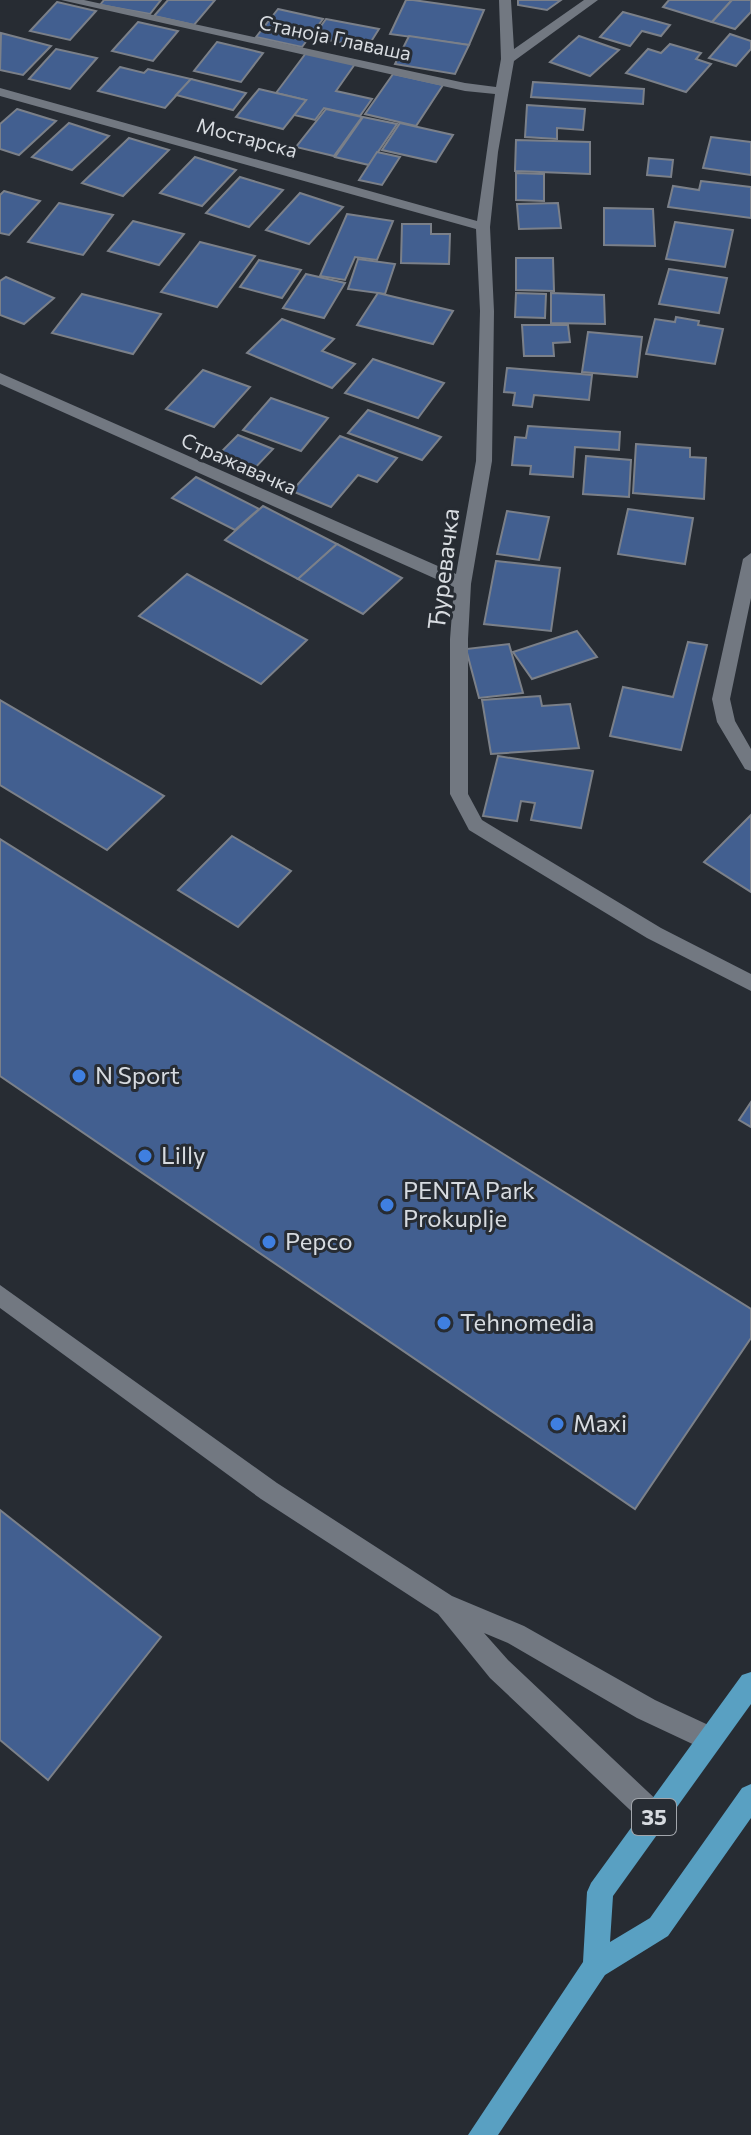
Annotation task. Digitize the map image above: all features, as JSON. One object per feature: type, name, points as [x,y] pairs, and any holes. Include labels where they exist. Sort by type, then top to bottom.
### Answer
[{"type":"main road","name":"35","points":[[596,1966],[600,1892],[751,1684]]},
{"type":"main road","points":[[482,2135],[596,1966],[659,1927],[751,1797]]},
{"type":"street","name":"Станоја Главаша","points":[[67,0],[465,87],[501,91]]},
{"type":"street","name":"Ђуревачка","points":[[505,0],[508,59],[483,227],[487,311],[484,461],[463,584],[457,722],[459,794],[475,825],[654,933],[751,983]]},
{"type":"street","points":[[508,59],[592,0]]},
{"type":"street","name":"Мостарска","points":[[0,92],[303,174],[483,227]]},
{"type":"street","name":"Стражавачка","points":[[0,378],[463,584]]},
{"type":"street","points":[[751,559],[721,699],[726,722],[751,764]]},
{"type":"street","points":[[0,1295],[269,1491],[444,1605],[516,1634],[646,1709],[710,1739]]},
{"type":"street","points":[[444,1605],[499,1669],[655,1816]]},
{"type":"building","points":[[104,0],[161,0],[150,14],[100,5]]},
{"type":"building","points":[[168,0],[215,0],[194,25],[154,16]]},
{"type":"building","points":[[406,0],[484,10],[469,45],[390,34]]},
{"type":"building","points":[[518,0],[561,0],[547,10],[518,5]]},
{"type":"building","points":[[669,0],[732,0],[712,22],[663,7]]},
{"type":"building","points":[[732,0],[751,0],[751,12],[735,29],[712,22]]},
{"type":"building","points":[[57,2],[96,11],[70,40],[30,31]]},
{"type":"building","points":[[278,9],[323,19],[302,47],[256,37]]},
{"type":"building","points":[[623,12],[670,25],[661,36],[642,31],[630,46],[600,37]]},
{"type":"building","points":[[326,19],[379,29],[367,48],[313,37]]},
{"type":"building","points":[[138,22],[178,31],[153,61],[112,51]]},
{"type":"building","points":[[1,33],[51,46],[23,75],[0,70]]},
{"type":"building","points":[[730,34],[751,41],[751,49],[736,66],[709,58]]},
{"type":"building","points":[[409,36],[469,45],[455,74],[395,64]]},
{"type":"building","points":[[579,36],[619,50],[590,76],[550,62]]},
{"type":"building","points":[[217,42],[263,53],[241,82],[194,71]]},
{"type":"building","points":[[670,44],[701,53],[696,59],[711,64],[686,92],[626,73],[648,49],[661,53]]},
{"type":"building","points":[[56,49],[97,58],[70,89],[29,79]]},
{"type":"building","points":[[306,53],[355,64],[336,91],[372,99],[360,116],[324,108],[315,120],[294,115],[306,100],[276,93]]},
{"type":"building","points":[[120,67],[144,73],[148,69],[191,79],[165,108],[98,91]]},
{"type":"building","points":[[393,74],[443,85],[416,126],[365,114]]},
{"type":"building","points":[[191,79],[246,93],[233,110],[176,95]]},
{"type":"building","points":[[533,82],[644,89],[643,104],[531,97]]},
{"type":"building","points":[[259,89],[306,100],[283,129],[236,117]]},
{"type":"building","points":[[527,105],[585,109],[583,130],[557,128],[557,139],[525,137]]},
{"type":"building","points":[[17,109],[56,121],[19,155],[0,149],[0,124]]},
{"type":"building","points":[[326,109],[362,117],[334,156],[296,147]]},
{"type":"building","points":[[363,117],[397,124],[369,165],[335,157]]},
{"type":"building","points":[[69,123],[109,136],[72,170],[32,157]]},
{"type":"building","points":[[400,123],[453,135],[436,162],[382,150]]},
{"type":"building","points":[[711,137],[751,142],[751,175],[703,168]]},
{"type":"building","points":[[129,138],[169,150],[123,196],[82,183]]},
{"type":"building","points":[[516,140],[590,142],[590,174],[515,171]]},
{"type":"building","points":[[377,152],[400,157],[382,185],[359,180]]},
{"type":"building","points":[[195,157],[236,170],[202,206],[160,193]]},
{"type":"building","points":[[649,158],[673,160],[671,177],[647,175]]},
{"type":"building","points":[[516,173],[544,174],[544,201],[516,200]]},
{"type":"building","points":[[240,177],[283,190],[249,227],[206,213]]},
{"type":"building","points":[[701,181],[751,187],[751,218],[668,207],[673,186],[699,190]]},
{"type":"building","points":[[4,191],[40,201],[9,235],[0,233],[0,195]]},
{"type":"building","points":[[300,193],[343,207],[309,244],[266,230]]},
{"type":"building","points":[[59,203],[113,215],[83,255],[28,242]]},
{"type":"building","points":[[558,203],[561,228],[519,229],[517,204]]},
{"type":"building","points":[[604,208],[653,209],[655,246],[604,245]]},
{"type":"building","points":[[347,214],[393,221],[377,260],[355,257],[345,280],[320,276]]},
{"type":"building","points":[[133,221],[184,234],[159,265],[108,251]]},
{"type":"building","points":[[675,222],[733,230],[725,267],[666,259]]},
{"type":"building","points":[[402,224],[431,224],[431,234],[450,234],[449,264],[401,263]]},
{"type":"building","points":[[200,242],[255,256],[217,307],[161,292]]},
{"type":"building","points":[[516,258],[553,258],[554,291],[516,290]]},
{"type":"building","points":[[358,259],[395,264],[385,294],[348,289]]},
{"type":"building","points":[[259,260],[301,270],[282,298],[240,287]]},
{"type":"building","points":[[669,269],[727,278],[719,313],[659,304]]},
{"type":"building","points":[[306,274],[345,283],[324,318],[283,308]]},
{"type":"building","points":[[6,277],[54,298],[24,324],[0,315],[0,281]]},
{"type":"building","points":[[378,293],[453,311],[433,344],[357,325]]},
{"type":"building","points":[[516,293],[546,294],[545,318],[515,317]]},
{"type":"building","points":[[551,293],[604,295],[605,324],[551,323]]},
{"type":"building","points":[[82,294],[161,314],[133,354],[52,333]]},
{"type":"building","points":[[676,317],[723,329],[715,364],[646,354],[655,319],[675,322]]},
{"type":"building","points":[[282,319],[334,339],[322,351],[355,364],[332,388],[247,353]]},
{"type":"building","points":[[522,325],[568,325],[570,342],[553,343],[554,356],[524,356]]},
{"type":"building","points":[[588,332],[642,337],[637,377],[582,372]]},
{"type":"building","points":[[373,359],[444,383],[418,418],[345,393]]},
{"type":"building","points":[[507,368],[592,375],[589,400],[534,395],[532,407],[513,405],[515,393],[504,392]]},
{"type":"building","points":[[203,370],[250,387],[214,427],[166,409]]},
{"type":"building","points":[[271,398],[328,418],[301,451],[243,430]]},
{"type":"building","points":[[368,410],[441,437],[422,460],[348,433]]},
{"type":"building","points":[[528,426],[620,432],[619,450],[575,447],[573,477],[530,474],[531,466],[512,465],[515,437],[526,438]]},
{"type":"building","points":[[238,435],[273,449],[252,471],[216,457]]},
{"type":"building","points":[[340,436],[397,458],[377,482],[358,475],[331,507],[292,491]]},
{"type":"building","points":[[636,444],[690,448],[690,457],[706,458],[704,499],[633,493]]},
{"type":"building","points":[[586,456],[631,460],[629,497],[583,494]]},
{"type":"building","points":[[196,477],[259,509],[235,530],[172,498]]},
{"type":"building","points":[[263,506],[337,544],[298,579],[225,540]]},
{"type":"building","points":[[628,509],[693,518],[685,564],[618,554]]},
{"type":"building","points":[[507,511],[549,517],[539,560],[497,554]]},
{"type":"building","points":[[337,544],[402,578],[363,614],[298,579]]},
{"type":"building","points":[[496,561],[560,568],[551,631],[484,624]]},
{"type":"building","points":[[187,574],[307,640],[261,684],[139,616]]},
{"type":"building","points":[[577,631],[597,657],[532,679],[513,652]]},
{"type":"building","points":[[688,642],[707,645],[681,750],[610,736],[623,687],[673,697]]},
{"type":"building","points":[[509,644],[523,693],[479,698],[466,649]]},
{"type":"building","points":[[540,696],[542,706],[570,704],[579,748],[491,754],[482,700]]},
{"type":"building","points":[[0,700],[164,796],[107,850],[0,785]]},
{"type":"building","points":[[498,756],[593,771],[581,828],[531,820],[535,803],[521,801],[517,821],[483,816]]},
{"type":"building","points":[[751,815],[751,892],[704,862]]},
{"type":"building","points":[[232,836],[291,871],[238,927],[178,890]]},
{"type":"building","name":"PENTA Park Prokuplje","points":[[0,839],[751,1309],[751,1338],[635,1509],[0,1076]]},
{"type":"building","points":[[751,1102],[751,1127],[739,1120]]},
{"type":"building","points":[[0,1510],[161,1637],[48,1780],[0,1740]]},
{"type":"place","name":"N Sport","points":[[79,1076]]},
{"type":"place","name":"Lilly","points":[[145,1156]]},
{"type":"place","name":"PENTA Park Prokuplje","points":[[387,1205]]},
{"type":"place","name":"Pepco","points":[[269,1242]]},
{"type":"place","name":"Tehnomedia","points":[[444,1323]]},
{"type":"place","name":"Maxi","points":[[557,1424]]}]
